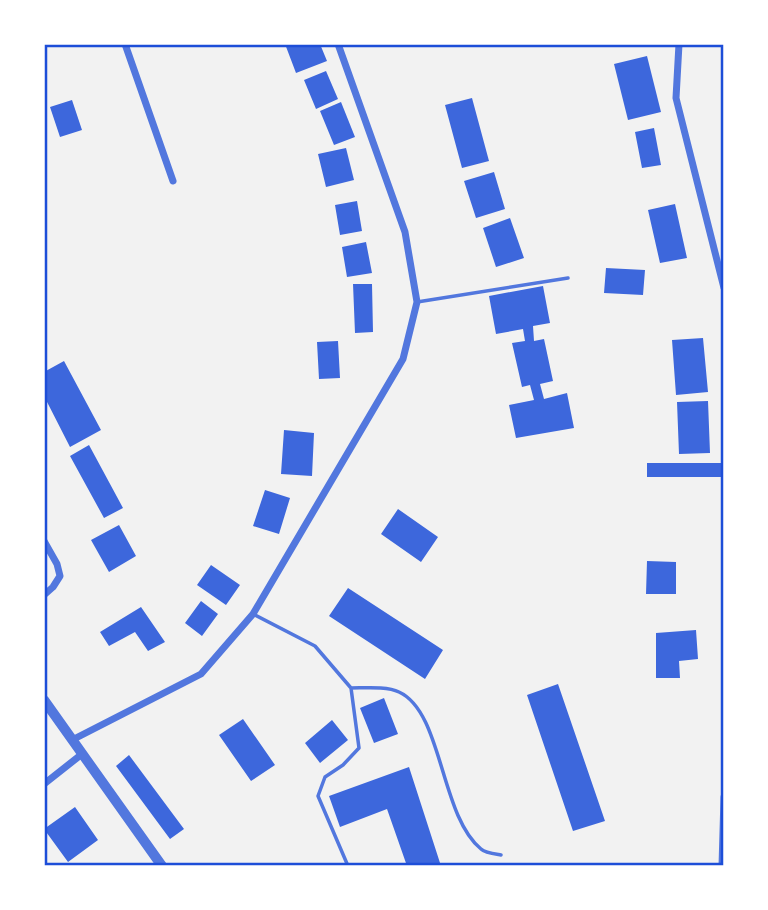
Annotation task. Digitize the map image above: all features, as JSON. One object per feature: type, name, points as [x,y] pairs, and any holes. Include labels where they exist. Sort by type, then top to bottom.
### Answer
[{"type":"street","points":[[125,44],[173,181]]},
{"type":"street","points":[[72,740],[201,674],[253,614],[403,359],[417,302],[405,232],[338,44]]},
{"type":"street","points":[[679,44],[676,98],[724,288]]},
{"type":"street","points":[[44,541],[57,564],[60,576],[44,595]]},
{"type":"street","points":[[44,700],[162,866]]},
{"type":"street","points":[[44,784],[82,754]]},
{"type":"street","points":[[722,866],[724,797]]},
{"type":"lane","points":[[417,302],[568,278]]},
{"type":"lane","points":[[253,614],[315,646],[351,688],[359,748],[343,765],[325,777],[318,796],[348,866]]},
{"type":"lane","points":[[351,688],[397,690],[414,701],[425,722],[461,824],[481,850],[501,855]]},
{"type":"building","points":[[285,44],[320,44],[327,61],[296,73]]},
{"type":"building","points":[[647,56],[661,112],[628,120],[614,64]]},
{"type":"building","points":[[326,71],[338,99],[316,109],[304,80]]},
{"type":"building","points":[[472,98],[489,161],[462,168],[445,105]]},
{"type":"building","points":[[72,100],[82,130],[60,137],[50,107]]},
{"type":"building","points":[[341,102],[355,137],[334,145],[320,111]]},
{"type":"building","points":[[654,128],[661,165],[642,168],[635,132]]},
{"type":"building","points":[[346,148],[354,180],[326,187],[318,154]]},
{"type":"building","points":[[494,172],[505,209],[476,218],[464,181]]},
{"type":"building","points":[[357,201],[362,231],[340,235],[335,205]]},
{"type":"building","points":[[675,204],[687,258],[660,263],[648,210]]},
{"type":"building","points":[[510,218],[524,258],[496,267],[483,228]]},
{"type":"building","points":[[366,242],[372,273],[347,277],[342,247]]},
{"type":"building","points":[[606,268],[645,270],[643,295],[604,293]]},
{"type":"building","points":[[353,284],[372,284],[373,332],[355,333]]},
{"type":"building","points":[[543,286],[550,323],[533,326],[534,341],[544,339],[553,381],[540,384],[544,399],[567,393],[574,428],[516,438],[509,405],[534,400],[530,385],[522,387],[512,343],[525,341],[523,329],[496,334],[489,296]]},
{"type":"building","points":[[703,338],[708,392],[676,395],[672,340]]},
{"type":"building","points":[[338,341],[340,378],[319,379],[317,342]]},
{"type":"building","points":[[64,361],[101,430],[70,447],[44,396],[44,372]]},
{"type":"building","points":[[708,401],[710,453],[679,454],[677,402]]},
{"type":"building","points":[[284,430],[314,433],[312,476],[281,474]]},
{"type":"building","points":[[89,445],[123,508],[104,518],[70,456]]},
{"type":"building","points":[[647,463],[721,463],[721,477],[647,477]]},
{"type":"building","points":[[265,490],[290,498],[279,534],[253,526]]},
{"type":"building","points":[[398,509],[438,537],[421,562],[381,534]]},
{"type":"building","points":[[119,525],[136,556],[109,572],[91,540]]},
{"type":"building","points":[[647,561],[676,562],[676,594],[646,594]]},
{"type":"building","points":[[211,565],[240,585],[226,605],[197,585]]},
{"type":"building","points":[[348,588],[443,650],[425,679],[329,616]]},
{"type":"building","points":[[201,601],[218,614],[202,636],[185,623]]},
{"type":"building","points":[[141,607],[165,642],[148,651],[135,632],[109,646],[100,632]]},
{"type":"building","points":[[696,630],[698,659],[679,661],[680,678],[656,678],[656,633]]},
{"type":"building","points":[[558,684],[605,821],[573,831],[527,695]]},
{"type":"building","points":[[384,698],[398,734],[374,743],[360,708]]},
{"type":"building","points":[[243,719],[275,765],[251,781],[219,735]]},
{"type":"building","points":[[332,720],[348,740],[320,763],[305,743]]},
{"type":"building","points":[[129,755],[184,829],[170,839],[116,766]]},
{"type":"building","points":[[409,767],[441,866],[407,866],[387,809],[340,827],[329,796]]},
{"type":"building","points":[[75,807],[98,840],[68,862],[44,829]]}]
